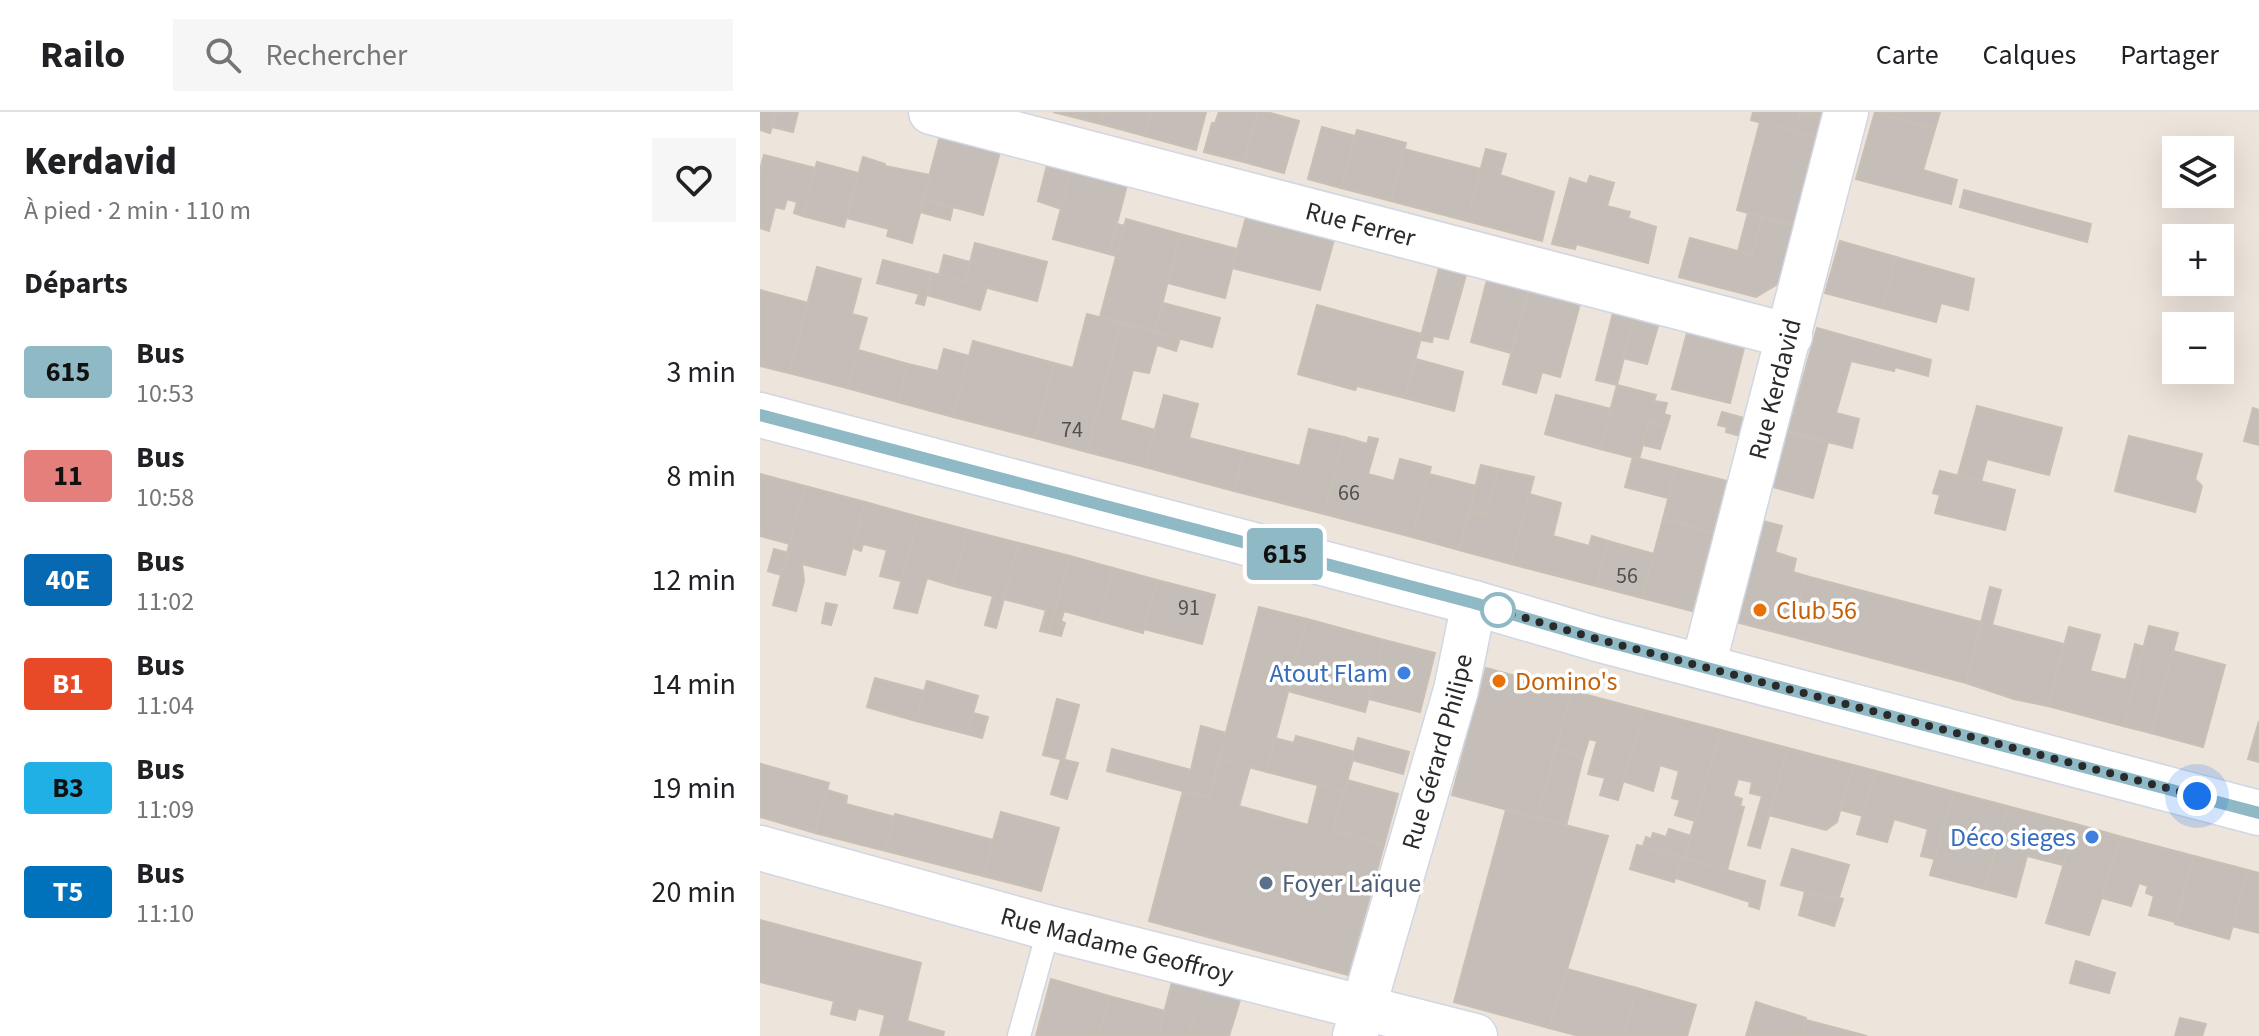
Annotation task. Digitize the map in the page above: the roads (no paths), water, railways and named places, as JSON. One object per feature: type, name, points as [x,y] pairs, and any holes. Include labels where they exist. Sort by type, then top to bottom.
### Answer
[{"type":"street","name":"Rue Ferrer","points":[[931,112],[1790,336]]},
{"type":"street","name":"Rue Kerdavid","points":[[1703,666],[1846,112]]},
{"type":"street","points":[[760,415],[2259,813]]},
{"type":"street","name":"Rue Gérard Philipe","points":[[1360,1022],[1456,690],[1474,603]]},
{"type":"street","name":"Rue Madame Geoffroy","points":[[760,848],[1049,928],[1360,1022],[1475,1036]]},
{"type":"lane","points":[[1019,1036],[1049,928]]},
{"type":"place","name":"Club 56","points":[[1760,610]]},
{"type":"place","name":"Atout Flam","points":[[1404,673]]},
{"type":"place","name":"Domino's","points":[[1499,681]]},
{"type":"place","name":"Déco sieges","points":[[2092,837]]},
{"type":"place","name":"Foyer Laïque","points":[[1266,883]]}]
